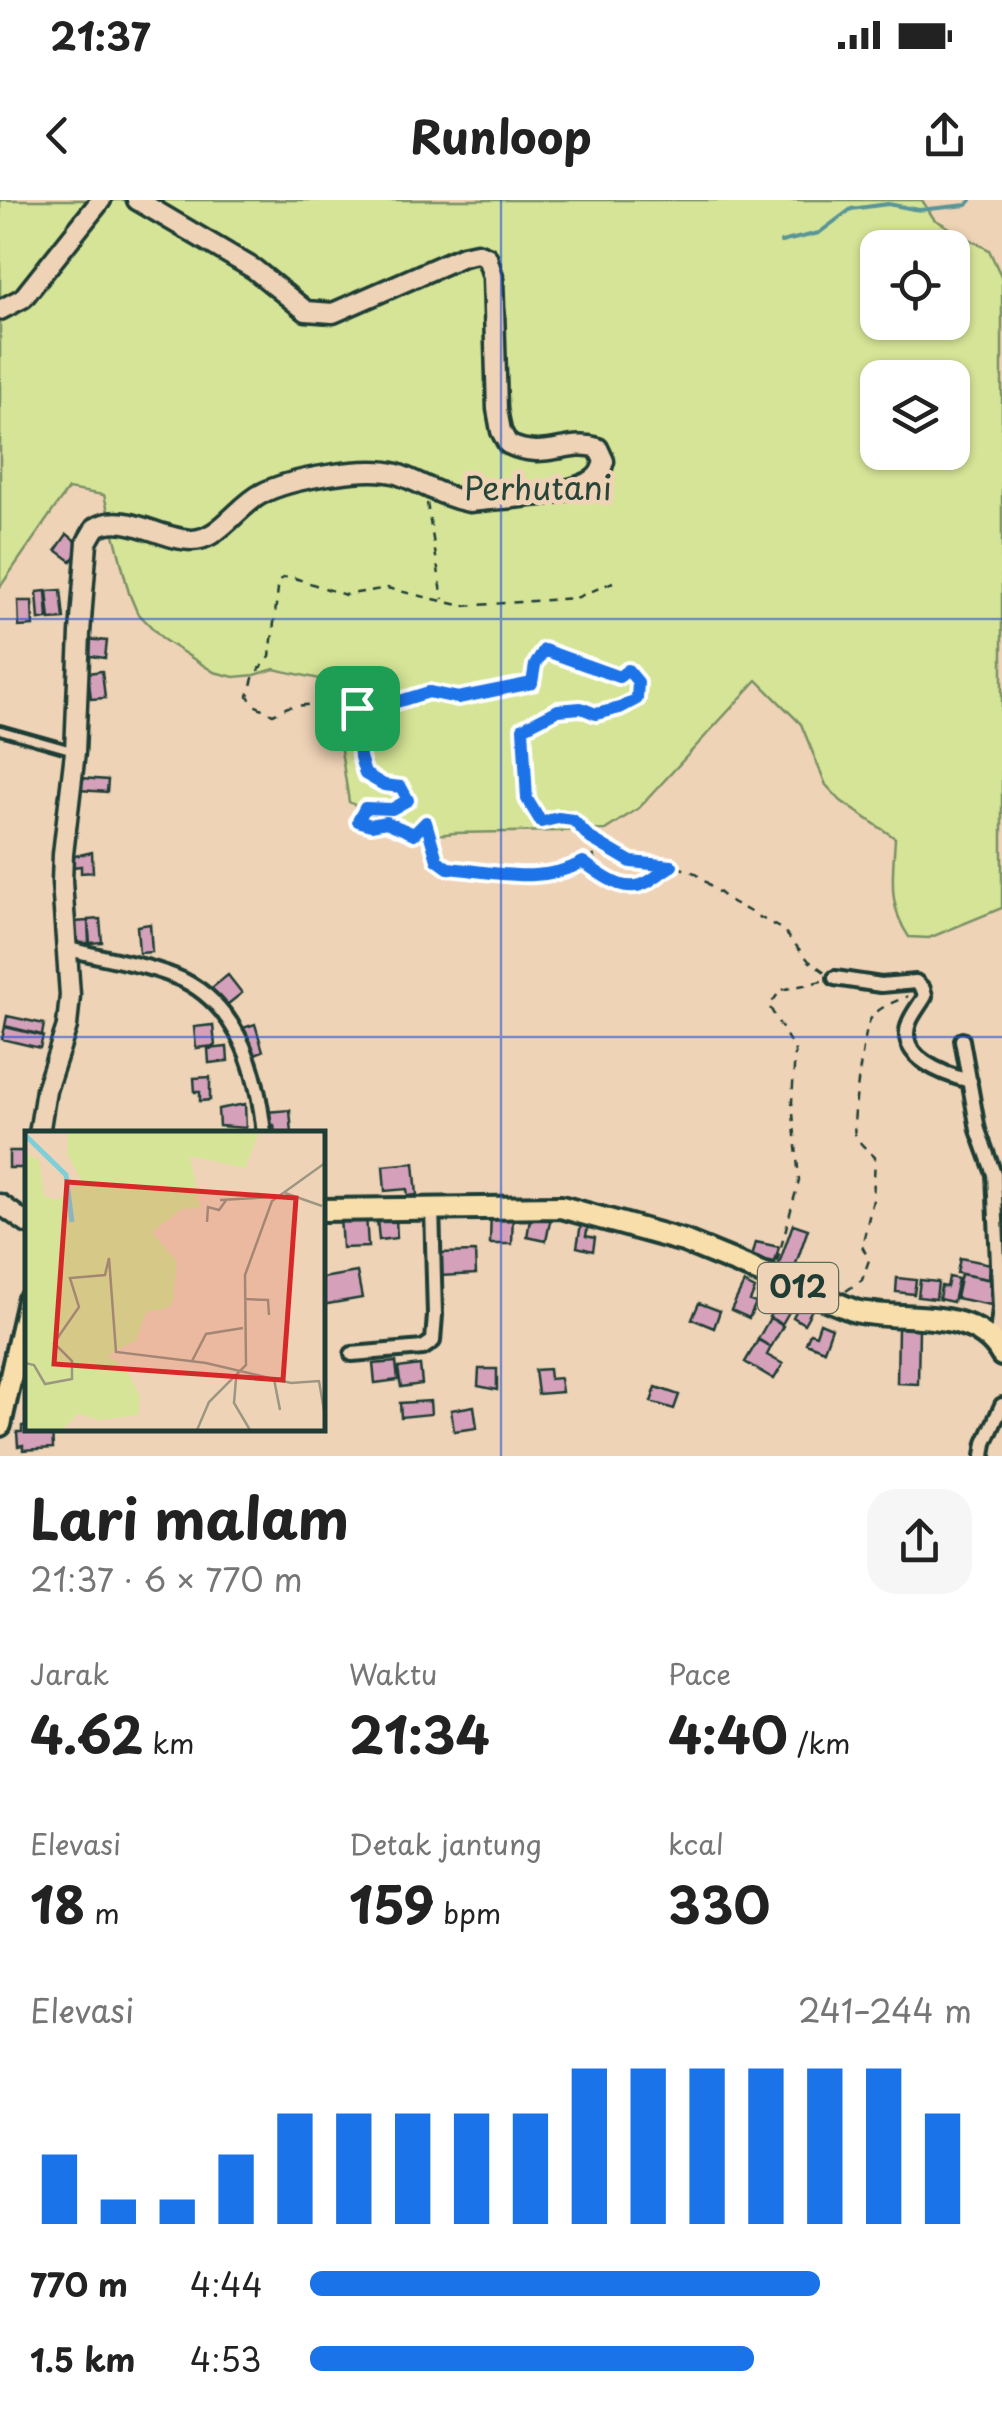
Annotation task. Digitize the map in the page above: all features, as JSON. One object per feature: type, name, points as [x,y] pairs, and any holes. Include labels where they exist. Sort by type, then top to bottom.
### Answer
[{"type":"main road","points":[[0,310],[23,298],[101,200]]},
{"type":"main road","points":[[39,1131],[46,1090],[68,1026],[69,949],[62,882],[75,752],[88,542],[94,528],[116,522],[194,541],[214,532],[259,494],[322,477],[376,470],[469,502],[564,489],[589,482],[602,469],[602,454],[593,446],[536,454],[508,444],[497,409],[492,266],[487,258],[477,253],[462,256],[333,313],[321,314],[306,311],[254,268],[137,200]]},
{"type":"main road","points":[[0,1204],[25,1222]]},
{"type":"main road","name":"012","points":[[325,1210],[562,1207],[684,1240],[831,1302],[879,1317],[950,1320],[976,1328],[999,1349]]},
{"type":"main road","points":[[1,1411],[25,1313]]},
{"type":"street","points":[[69,949],[165,973],[185,981],[211,1000],[233,1026],[251,1062],[263,1131]]},
{"type":"street","points":[[835,978],[881,985],[916,982],[925,996],[908,1024],[908,1042],[916,1055],[943,1074],[970,1081]]},
{"type":"street","points":[[962,1040],[978,1130],[994,1174],[999,1349]]},
{"type":"street","points":[[352,1354],[423,1348],[433,1342],[432,1207]]},
{"type":"street","points":[[983,1456],[1002,1406]]},
{"type":"lane","points":[[0,730],[75,752]]},
{"type":"path","points":[[425,487],[444,601]]},
{"type":"path","points":[[614,582],[576,598],[463,606],[375,588],[345,595],[289,576],[278,580],[270,657],[254,675],[248,696],[254,705],[274,714],[288,707],[330,702],[364,712],[429,692],[458,698],[532,683],[535,665],[544,650],[619,677],[628,670],[638,682],[637,699],[596,714],[581,708],[558,710],[523,728],[527,799],[533,812],[541,822],[573,820],[591,838],[631,862],[672,866],[695,873],[727,899],[783,930],[809,961],[835,978]]},
{"type":"path","points":[[357,708],[365,774],[384,785],[401,787],[408,800],[392,809],[365,808],[358,821],[371,825],[386,822],[414,834],[426,822],[437,860],[448,868],[539,877],[564,872],[583,862],[622,886],[648,883],[672,866]]},
{"type":"path","points":[[591,838],[596,871]]},
{"type":"path","points":[[772,1278],[798,1180],[792,1102],[794,1051],[769,1006],[780,990],[835,978]]},
{"type":"path","points":[[831,1302],[862,1280],[870,1260],[862,1246],[873,1200],[875,1157],[855,1136],[852,1114],[861,1078],[859,1060],[866,1044],[867,1023],[877,1011],[923,988]]},
{"type":"green space","name":"Perhutani","points":[[0,200],[922,200],[934,219],[954,230],[860,230],[860,340],[970,340],[970,239],[989,250],[1002,278],[1002,908],[929,938],[909,937],[894,901],[895,838],[841,801],[826,785],[801,724],[757,680],[639,808],[605,830],[426,834],[400,827],[349,802],[336,718],[320,679],[274,669],[234,677],[214,672],[164,640],[137,612],[129,593],[104,495],[68,489],[0,587]]},
{"type":"building","points":[[67,534],[82,546],[71,561],[56,550]]},
{"type":"building","points":[[61,590],[64,619],[50,620],[47,591]]},
{"type":"building","points":[[46,591],[48,619],[39,620],[37,592]]},
{"type":"building","points":[[18,601],[32,601],[33,626],[19,627]]},
{"type":"building","points":[[85,639],[107,641],[105,658],[84,655]]},
{"type":"building","points":[[102,671],[105,698],[91,699],[88,673]]},
{"type":"building","points":[[81,778],[108,780],[107,792],[80,790]]},
{"type":"building","points":[[92,852],[93,872],[81,873],[81,866],[72,867],[71,857]]},
{"type":"building","points":[[100,919],[102,942],[90,943],[88,920]]},
{"type":"building","points":[[88,921],[89,943],[75,943],[74,922]]},
{"type":"building","points":[[150,924],[152,952],[139,953],[137,926]]},
{"type":"building","points":[[228,975],[242,993],[223,1008],[209,990]]},
{"type":"building","points":[[7,1016],[44,1024],[42,1035],[5,1026]]},
{"type":"building","points":[[255,1024],[263,1051],[252,1055],[240,1029]]},
{"type":"building","points":[[213,1025],[215,1046],[196,1048],[194,1027]]},
{"type":"building","points":[[5,1027],[43,1036],[40,1048],[2,1039]]},
{"type":"building","points":[[227,1047],[228,1061],[209,1063],[208,1049]]},
{"type":"building","points":[[210,1077],[210,1100],[200,1101],[194,1078]]},
{"type":"building","points":[[245,1104],[246,1128],[219,1126],[218,1109]]},
{"type":"building","points":[[290,1110],[292,1131],[275,1131],[274,1125],[267,1125],[266,1112]]},
{"type":"building","points":[[9,1151],[25,1151],[25,1168],[9,1168]]},
{"type":"building","points":[[414,1163],[417,1195],[408,1196],[407,1189],[385,1191],[383,1166]]},
{"type":"building","points":[[491,1209],[513,1210],[512,1244],[490,1244]]},
{"type":"building","points":[[366,1214],[368,1247],[342,1248],[340,1216]]},
{"type":"building","points":[[531,1214],[551,1217],[546,1241],[527,1237]]},
{"type":"building","points":[[396,1218],[397,1238],[379,1240],[377,1219]]},
{"type":"building","points":[[581,1224],[588,1225],[586,1236],[595,1238],[593,1251],[577,1247]]},
{"type":"building","points":[[793,1224],[808,1229],[791,1278],[776,1272]]},
{"type":"building","points":[[756,1242],[779,1247],[775,1262],[752,1257]]},
{"type":"building","points":[[475,1252],[476,1274],[440,1276],[439,1253]]},
{"type":"building","points":[[960,1258],[991,1264],[988,1279],[957,1273]]},
{"type":"building","points":[[357,1272],[362,1298],[325,1304],[325,1277]]},
{"type":"building","points":[[961,1274],[996,1281],[991,1305],[956,1298]]},
{"type":"building","points":[[949,1277],[958,1279],[953,1302],[939,1299],[941,1286],[947,1287]]},
{"type":"building","points":[[897,1278],[916,1280],[914,1294],[896,1292]]},
{"type":"building","points":[[920,1280],[938,1282],[936,1299],[918,1297]]},
{"type":"building","points":[[744,1283],[755,1289],[750,1301],[756,1303],[749,1318],[731,1310]]},
{"type":"building","points":[[784,1290],[797,1298],[782,1324],[769,1317]]},
{"type":"building","points":[[802,1300],[814,1306],[804,1324],[793,1317]]},
{"type":"building","points":[[699,1303],[720,1311],[714,1328],[692,1319]]},
{"type":"building","points":[[770,1318],[783,1326],[771,1347],[758,1339]]},
{"type":"building","points":[[820,1323],[832,1328],[824,1350],[806,1343],[810,1333],[816,1335]]},
{"type":"building","points":[[898,1328],[919,1328],[918,1384],[897,1383]]},
{"type":"building","points":[[758,1340],[771,1347],[767,1355],[783,1364],[774,1379],[745,1362]]},
{"type":"building","points":[[396,1362],[398,1380],[375,1383],[373,1364]]},
{"type":"building","points":[[420,1365],[422,1384],[401,1387],[398,1368]]},
{"type":"building","points":[[479,1369],[497,1369],[497,1390],[478,1386]]},
{"type":"building","points":[[549,1369],[550,1379],[560,1378],[562,1392],[538,1394],[535,1370]]},
{"type":"building","points":[[656,1387],[679,1395],[674,1409],[651,1402]]},
{"type":"building","points":[[430,1401],[431,1414],[401,1417],[400,1403]]},
{"type":"building","points":[[474,1406],[477,1428],[454,1431],[451,1410]]},
{"type":"building","points":[[22,1426],[25,1431],[52,1431],[53,1448],[23,1450],[23,1445],[18,1446],[17,1432],[22,1432]]},
{"type":"waterway","points":[[781,242],[819,233],[851,209],[888,204],[919,210],[967,205],[971,200]]},
{"type":"route","points":[[544,650],[619,677],[628,670],[638,682],[637,699],[596,714],[581,708],[558,710],[523,728],[527,799],[541,822],[573,820],[590,838],[631,862],[672,866],[648,883],[622,886],[583,862],[564,872],[539,877],[448,868],[437,860],[426,822],[414,834],[386,822],[371,825],[358,821],[365,808],[392,809],[408,800],[401,787],[384,785],[365,774],[357,708],[364,712],[429,692],[458,698],[532,683],[535,665],[544,650]]}]
